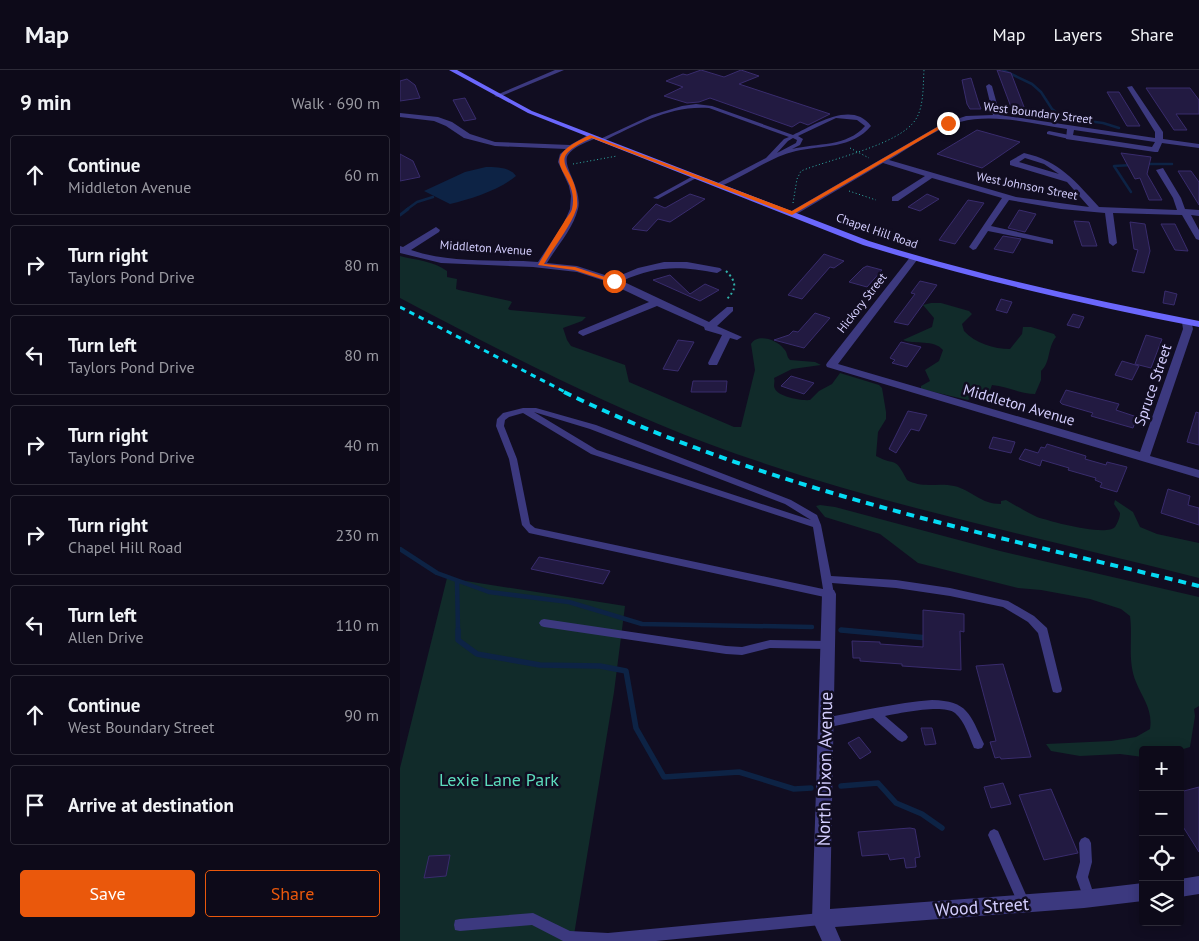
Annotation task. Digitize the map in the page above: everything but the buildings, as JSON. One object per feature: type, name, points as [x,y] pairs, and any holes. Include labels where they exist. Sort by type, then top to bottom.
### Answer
[{"type":"main road","name":"Chapel Hill Road","points":[[452,70],[497,96],[530,112],[866,243],[914,258],[1129,311],[1193,323]]},
{"type":"street","points":[[497,96],[561,70]]},
{"type":"street","points":[[989,86],[997,117]]},
{"type":"street","points":[[1071,128],[1069,137],[1155,150],[1159,132],[1130,87]]},
{"type":"street","points":[[400,116],[435,119],[449,124],[467,136],[495,144],[569,147],[592,136]]},
{"type":"street","name":"West Boundary Street","points":[[792,213],[954,120],[972,117],[997,117],[1199,146]]},
{"type":"street","points":[[540,265],[574,209],[574,186],[562,166],[564,154],[569,147]]},
{"type":"street","points":[[1069,180],[1012,162],[1024,155],[1046,161],[1069,180],[1097,210]]},
{"type":"street","name":"West Johnson Street","points":[[884,161],[930,176],[1050,205],[1109,211],[1199,213]]},
{"type":"street","points":[[1160,170],[1177,198],[1181,210],[1185,213],[1199,237]]},
{"type":"street","points":[[895,199],[930,176]]},
{"type":"street","points":[[973,247],[1007,196]]},
{"type":"street","points":[[1109,211],[1113,243]]},
{"type":"street","points":[[986,228],[1050,242]]},
{"type":"street","points":[[401,250],[436,230]]},
{"type":"street","name":"Middleton Avenue","points":[[401,250],[442,260],[540,265],[575,269],[614,281],[709,328],[732,335],[713,363]]},
{"type":"street","name":"Hickory Street","points":[[831,365],[914,258]]},
{"type":"street","points":[[614,281],[636,270],[668,263],[717,270]]},
{"type":"street","points":[[583,333],[657,302]]},
{"type":"street","points":[[709,328],[727,305]]},
{"type":"street","name":"Spruce Street","points":[[1144,457],[1188,329],[1193,323]]},
{"type":"street","name":"Middleton Avenue","points":[[831,365],[1199,474]]},
{"type":"street","name":"North Dixon Avenue","points":[[828,586],[821,919],[832,941]]},
{"type":"street","points":[[1184,887],[1199,885]]},
{"type":"street","name":"Wood Street","points":[[821,919],[1024,904],[1139,892]]},
{"type":"lane","points":[[600,140],[677,107],[693,106],[710,107],[797,136],[801,141],[718,185]]},
{"type":"lane","points":[[838,116],[858,119],[866,122],[868,126],[861,133],[837,144],[797,149],[769,158],[782,142],[838,116]]},
{"type":"lane","points":[[1049,133],[1069,137]]},
{"type":"lane","points":[[656,198],[695,176]]},
{"type":"lane","points":[[523,410],[594,452],[817,525]]},
{"type":"lane","points":[[828,586],[817,525],[811,514],[788,502],[593,426],[536,410],[523,410],[506,415],[501,420],[500,426],[513,459],[526,525],[532,531],[575,542],[828,586],[864,580],[997,601],[1031,619],[1043,631],[1057,689]]},
{"type":"lane","points":[[544,623],[726,650],[742,651],[770,644],[828,645]]},
{"type":"lane","points":[[825,722],[925,706],[950,706],[962,713],[978,744]]},
{"type":"lane","points":[[876,714],[902,737]]},
{"type":"lane","points":[[994,835],[1024,904]]},
{"type":"lane","points":[[1085,843],[1086,862],[1082,877],[1089,898]]},
{"type":"lane","points":[[460,925],[533,919],[569,937],[608,939],[821,919]]},
{"type":"path","points":[[850,149],[873,160]]},
{"type":"path","points":[[562,166],[620,155]]},
{"type":"path","points":[[845,190],[876,200]]},
{"type":"path","points":[[717,270],[725,271],[736,282],[736,291],[727,305]]},
{"type":"green space","points":[[400,256],[430,263],[442,268],[447,271],[447,277],[457,279],[456,289],[510,301],[512,302],[508,309],[510,310],[586,317],[582,321],[563,328],[571,346],[625,365],[629,382],[734,427],[741,427],[755,370],[751,344],[758,339],[768,339],[781,346],[790,360],[815,362],[821,365],[792,369],[774,378],[776,390],[784,396],[810,400],[819,391],[832,384],[840,373],[879,385],[882,388],[886,419],[878,432],[876,456],[897,464],[907,480],[925,485],[954,486],[966,490],[987,502],[1001,504],[1001,501],[1006,500],[1037,517],[1065,525],[1090,529],[1110,530],[1115,527],[1120,513],[1114,504],[1115,500],[1133,512],[1140,527],[1157,534],[1199,543],[1199,578],[952,517],[830,484],[769,465],[669,428],[552,376],[400,298]]},
{"type":"green space","points":[[941,303],[969,311],[972,314],[962,324],[964,331],[979,342],[998,348],[1010,349],[1022,334],[1023,327],[1031,327],[1054,334],[1056,337],[1041,371],[1041,380],[1035,394],[992,385],[989,393],[968,400],[921,389],[921,386],[930,381],[925,370],[939,361],[943,350],[935,344],[903,340],[932,327],[934,318],[923,305]]},
{"type":"green space","points":[[816,506],[835,507],[1000,551],[1199,597],[1199,706],[1194,709],[1195,716],[1190,747],[1184,749],[1184,746],[1139,746],[1139,756],[1120,754],[1080,756],[1051,751],[1046,744],[1111,741],[1136,737],[1150,729],[1149,710],[1133,674],[1130,616],[1121,609],[1090,599],[1018,588],[918,563],[880,534],[825,517]]},
{"type":"green space","name":"Lexie Lane Park","points":[[447,578],[625,606],[614,692],[573,941],[400,941],[400,768]]},
{"type":"water","points":[[486,167],[507,169],[516,176],[493,190],[450,204],[424,191],[465,172]]},
{"type":"waterway","points":[[1003,70],[1032,84],[1041,92],[1052,109],[1064,118],[1103,123],[1119,128]]},
{"type":"waterway","points":[[1143,164],[1172,164]]},
{"type":"waterway","points":[[1131,192],[1114,166],[1133,165]]},
{"type":"waterway","points":[[406,210],[417,202],[433,197]]},
{"type":"waterway","points":[[400,215],[408,209]]},
{"type":"waterway","points":[[400,549],[437,573],[489,592],[569,602],[642,624],[812,627]]},
{"type":"waterway","points":[[457,581],[458,631]]},
{"type":"waterway","points":[[852,631],[841,630],[928,638]]},
{"type":"waterway","points":[[458,631],[458,640],[477,654],[540,665],[600,666],[626,671],[636,728],[664,777],[739,772],[794,789],[811,788]]},
{"type":"waterway","points":[[841,786],[878,783],[896,803],[922,814],[942,828]]},
{"type":"railway","points":[[400,307],[567,393]]},
{"type":"railway","points":[[564,392],[640,426],[717,456],[796,482],[956,527],[1199,586]]},
{"type":"route","points":[[614,281],[591,272],[559,266],[540,265],[572,214],[576,200],[574,186],[562,166],[561,162],[564,154],[569,147],[592,136],[792,213],[948,123]]}]
